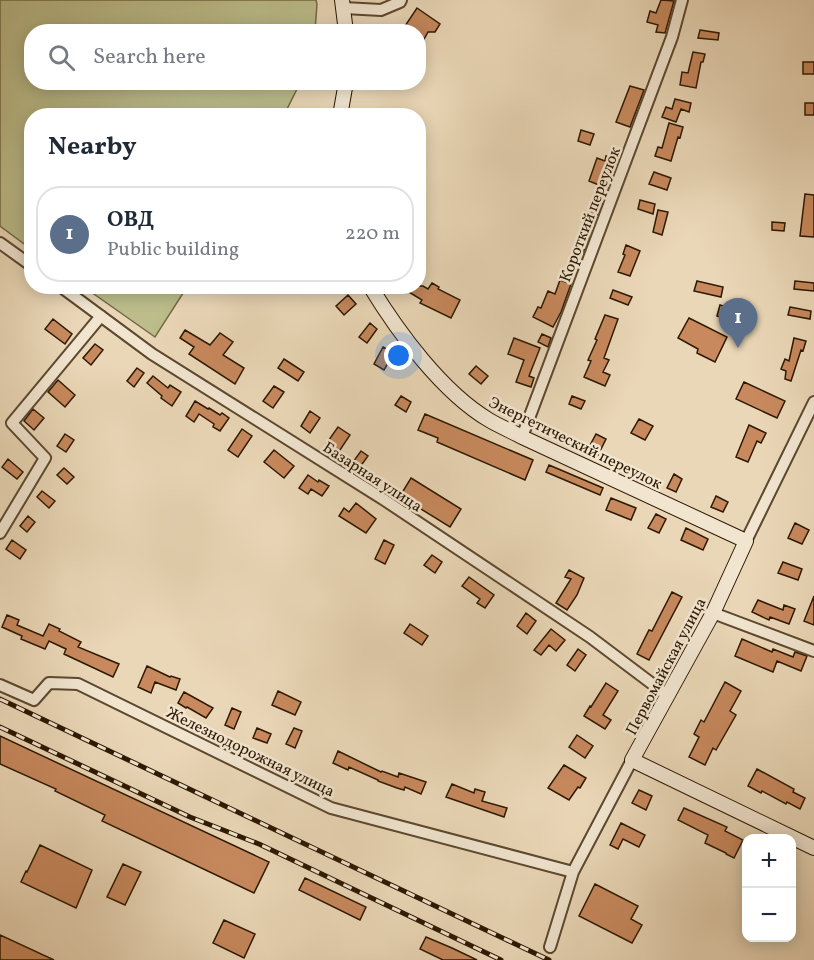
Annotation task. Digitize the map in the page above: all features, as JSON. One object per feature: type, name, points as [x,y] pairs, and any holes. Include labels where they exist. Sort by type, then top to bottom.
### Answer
[{"type":"street","points":[[345,24],[343,4],[381,10],[401,0]]},
{"type":"street","name":"Короткий переулок","points":[[522,437],[672,37],[682,0]]},
{"type":"street","points":[[341,108],[345,90]]},
{"type":"street","points":[[0,243],[24,260]]},
{"type":"street","name":"Базарная улица","points":[[71,294],[152,354],[383,499],[550,610],[667,695]]},
{"type":"street","name":"Энергетический переулок","points":[[375,294],[388,317],[422,359],[456,395],[488,420],[746,541]]},
{"type":"street","points":[[0,533],[45,458],[12,423],[101,316]]},
{"type":"street","name":"Первомайская улица","points":[[550,946],[573,872],[713,613],[814,402]]},
{"type":"street","points":[[713,613],[814,651]]},
{"type":"street","name":"Железнодорожная улица","points":[[0,685],[34,700],[49,683],[78,684],[331,808],[573,872]]},
{"type":"street","points":[[632,760],[814,848]]},
{"type":"green space","points":[[0,0],[316,0],[316,24],[24,24],[24,90],[296,90],[288,108],[24,108],[24,244],[0,226]]},
{"type":"green space","points":[[94,294],[183,294],[155,337]]},
{"type":"building","points":[[661,0],[674,1],[665,33],[656,32],[658,25],[647,22],[650,11],[656,13]]},
{"type":"building","points":[[417,8],[440,24],[435,32],[428,32],[426,36],[426,24],[406,24]]},
{"type":"building","points":[[700,30],[719,33],[718,40],[698,38]]},
{"type":"building","points":[[693,52],[705,54],[701,62],[696,88],[680,85],[682,72],[688,73]]},
{"type":"building","points":[[803,62],[814,62],[814,74],[803,74]]},
{"type":"building","points":[[630,86],[644,90],[630,127],[616,122]]},
{"type":"building","points":[[675,99],[691,103],[689,112],[681,109],[676,122],[662,117],[666,107],[672,109]]},
{"type":"building","points":[[805,103],[814,103],[814,115],[805,115]]},
{"type":"building","points":[[669,123],[683,127],[671,161],[655,156],[658,147],[662,148]]},
{"type":"building","points":[[581,130],[594,134],[590,145],[578,141]]},
{"type":"building","points":[[606,156],[614,159],[604,187],[589,181],[597,158],[605,161]]},
{"type":"building","points":[[654,172],[671,178],[667,190],[649,184]]},
{"type":"building","points":[[805,194],[814,195],[814,237],[800,236]]},
{"type":"building","points":[[594,200],[602,203],[594,224],[583,222],[587,212]]},
{"type":"building","points":[[640,200],[655,204],[653,214],[638,209]]},
{"type":"building","points":[[658,210],[668,212],[662,235],[653,232]]},
{"type":"building","points":[[772,222],[785,223],[784,231],[772,230]]},
{"type":"building","points":[[582,227],[591,231],[583,253],[574,251]]},
{"type":"building","points":[[626,245],[640,251],[630,276],[618,272],[625,255],[623,254]]},
{"type":"building","points":[[560,280],[571,284],[553,327],[533,317],[538,307],[541,308],[548,291],[555,294]]},
{"type":"building","points":[[697,281],[723,287],[721,297],[694,291]]},
{"type":"building","points":[[795,281],[814,283],[814,291],[794,289]]},
{"type":"building","points":[[432,283],[439,287],[438,289],[460,300],[451,318],[420,303],[422,300],[412,294],[426,294],[426,288],[428,289]]},
{"type":"building","points":[[613,290],[632,297],[628,305],[610,298]]},
{"type":"building","points":[[348,295],[356,304],[344,315],[336,306]]},
{"type":"building","points":[[720,305],[731,308],[728,319],[717,316]]},
{"type":"building","points":[[790,307],[811,311],[810,319],[788,315]]},
{"type":"building","points":[[605,315],[618,319],[604,358],[609,360],[603,372],[610,375],[605,386],[584,377]]},
{"type":"building","points":[[689,318],[727,337],[715,362],[697,353],[698,349],[678,338]]},
{"type":"building","points":[[53,319],[72,334],[65,344],[45,329]]},
{"type":"building","points":[[370,323],[377,329],[367,343],[359,337]]},
{"type":"building","points":[[185,330],[210,345],[220,333],[233,342],[223,355],[244,368],[235,384],[189,354],[194,347],[180,338]]},
{"type":"building","points":[[542,334],[551,338],[548,347],[538,342]]},
{"type":"building","points":[[514,338],[540,348],[529,376],[534,378],[531,387],[516,382],[524,360],[508,354]]},
{"type":"building","points":[[794,338],[806,341],[791,381],[785,379],[786,371],[781,369],[785,359],[789,361]]},
{"type":"building","points":[[95,344],[103,350],[91,365],[83,358]]},
{"type":"building","points":[[383,347],[394,353],[384,370],[374,364]]},
{"type":"building","points":[[284,359],[304,372],[298,381],[278,368]]},
{"type":"building","points":[[476,366],[488,376],[481,384],[469,374]]},
{"type":"building","points":[[137,368],[144,373],[134,387],[127,381]]},
{"type":"building","points":[[153,376],[168,388],[170,385],[181,392],[172,406],[147,383]]},
{"type":"building","points":[[58,380],[75,395],[65,407],[48,392]]},
{"type":"building","points":[[744,382],[785,401],[777,418],[736,399]]},
{"type":"building","points":[[274,386],[284,392],[273,408],[263,401]]},
{"type":"building","points":[[401,396],[411,402],[406,412],[395,405]]},
{"type":"building","points":[[572,396],[585,401],[581,409],[569,404]]},
{"type":"building","points":[[195,401],[229,418],[220,431],[199,414],[194,422],[186,416]]},
{"type":"building","points":[[33,409],[44,418],[34,430],[24,421]]},
{"type":"building","points":[[310,411],[320,418],[310,433],[301,426]]},
{"type":"building","points":[[425,414],[533,460],[525,480],[437,442],[438,438],[418,430]]},
{"type":"building","points":[[639,419],[653,426],[645,440],[631,433]]},
{"type":"building","points":[[749,425],[766,433],[761,443],[757,441],[748,462],[736,457]]},
{"type":"building","points":[[338,427],[350,435],[338,453],[326,444]]},
{"type":"building","points":[[242,429],[252,436],[238,457],[228,450]]},
{"type":"building","points":[[65,434],[74,440],[66,452],[57,446]]},
{"type":"building","points":[[596,434],[606,439],[598,455],[588,449]]},
{"type":"building","points":[[274,450],[294,466],[284,478],[264,462]]},
{"type":"building","points":[[361,451],[368,456],[360,467],[353,462]]},
{"type":"building","points":[[8,459],[23,472],[17,479],[2,467]]},
{"type":"building","points":[[549,465],[603,488],[600,495],[546,472]]},
{"type":"building","points":[[64,468],[74,477],[67,484],[57,475]]},
{"type":"building","points":[[674,474],[682,479],[676,492],[667,488]]},
{"type":"building","points":[[308,475],[329,486],[322,496],[311,489],[308,494],[299,488]]},
{"type":"building","points":[[411,478],[461,509],[450,527],[400,496]]},
{"type":"building","points":[[42,491],[55,501],[49,508],[37,497]]},
{"type":"building","points":[[716,496],[728,502],[723,512],[711,507]]},
{"type":"building","points":[[611,498],[636,508],[631,520],[606,510]]},
{"type":"building","points":[[356,503],[376,519],[366,533],[339,516],[344,508],[349,512]]},
{"type":"building","points":[[656,514],[666,519],[659,533],[648,528]]},
{"type":"building","points":[[28,516],[35,522],[27,532],[20,526]]},
{"type":"building","points":[[795,523],[809,530],[802,544],[788,538]]},
{"type":"building","points":[[686,528],[708,539],[703,550],[681,540]]},
{"type":"building","points":[[12,540],[26,550],[20,559],[6,549]]},
{"type":"building","points":[[384,540],[394,545],[385,564],[375,559]]},
{"type":"building","points":[[432,555],[442,562],[435,573],[424,565]]},
{"type":"building","points":[[783,562],[802,569],[798,580],[778,573]]},
{"type":"building","points":[[569,570],[584,578],[567,610],[556,603],[571,579],[565,577]]},
{"type":"building","points":[[469,577],[494,595],[485,608],[477,603],[480,599],[462,586]]},
{"type":"building","points":[[672,592],[682,597],[649,660],[637,654]]},
{"type":"building","points":[[814,596],[814,625],[804,621]]},
{"type":"building","points":[[758,600],[783,610],[784,605],[795,609],[789,624],[770,617],[769,620],[752,612]]},
{"type":"building","points":[[526,613],[536,621],[527,634],[517,626]]},
{"type":"building","points":[[7,615],[19,620],[17,625],[43,636],[49,624],[60,629],[59,631],[81,642],[78,647],[119,664],[113,677],[64,654],[66,649],[49,641],[45,649],[21,639],[22,636],[2,627]]},
{"type":"building","points":[[410,624],[428,636],[422,645],[404,633]]},
{"type":"building","points":[[551,629],[565,640],[556,651],[549,645],[541,655],[534,650]]},
{"type":"building","points":[[742,639],[772,652],[773,649],[793,657],[795,652],[807,656],[801,671],[777,661],[773,672],[735,656]]},
{"type":"building","points":[[578,649],[586,655],[575,671],[567,665]]},
{"type":"building","points":[[147,666],[170,677],[180,679],[176,690],[155,682],[151,693],[138,687]]},
{"type":"building","points":[[725,682],[741,691],[730,711],[736,715],[716,750],[713,748],[705,765],[689,757],[699,737],[694,734],[701,720],[704,722]]},
{"type":"building","points":[[606,683],[618,691],[603,715],[611,720],[605,729],[584,716]]},
{"type":"building","points":[[278,691],[301,702],[295,715],[272,705]]},
{"type":"building","points":[[184,692],[213,708],[206,718],[178,703]]},
{"type":"building","points":[[232,708],[241,712],[234,729],[225,725]]},
{"type":"building","points":[[257,728],[271,734],[267,743],[253,738]]},
{"type":"building","points":[[294,728],[302,731],[295,748],[286,744]]},
{"type":"building","points":[[577,735],[593,746],[585,758],[569,747]]},
{"type":"building","points":[[0,736],[269,862],[254,893],[102,821],[105,815],[55,791],[56,789],[0,764]]},
{"type":"building","points":[[338,751],[381,772],[398,777],[399,773],[426,782],[421,794],[405,787],[404,790],[397,788],[349,767],[348,770],[333,763]]},
{"type":"building","points":[[564,765],[586,778],[569,800],[548,788]]},
{"type":"building","points":[[757,769],[794,789],[793,792],[805,798],[800,809],[748,786]]},
{"type":"building","points":[[452,784],[474,793],[475,789],[485,792],[482,801],[507,808],[504,817],[446,797]]},
{"type":"building","points":[[639,790],[652,796],[646,810],[632,803]]},
{"type":"building","points":[[684,808],[727,827],[725,831],[742,840],[734,858],[705,843],[708,835],[678,820]]},
{"type":"building","points":[[621,823],[645,835],[639,847],[623,839],[618,849],[610,845]]},
{"type":"building","points":[[40,845],[92,870],[76,908],[21,882]]},
{"type":"building","points":[[123,864],[141,872],[125,905],[107,897]]},
{"type":"building","points":[[305,878],[366,907],[360,920],[299,890]]},
{"type":"building","points":[[595,884],[638,906],[631,919],[642,925],[632,943],[579,916]]},
{"type":"building","points":[[224,920],[255,934],[244,958],[213,943]]},
{"type":"building","points":[[0,935],[54,960],[0,960]]},
{"type":"building","points":[[426,937],[477,960],[443,960],[420,949]]},
{"type":"railway","points":[[0,699],[549,960]]},
{"type":"railway","points":[[0,727],[190,817],[259,844],[501,960]]},
{"type":"place","name":"ОВД","points":[[738,348]]}]
